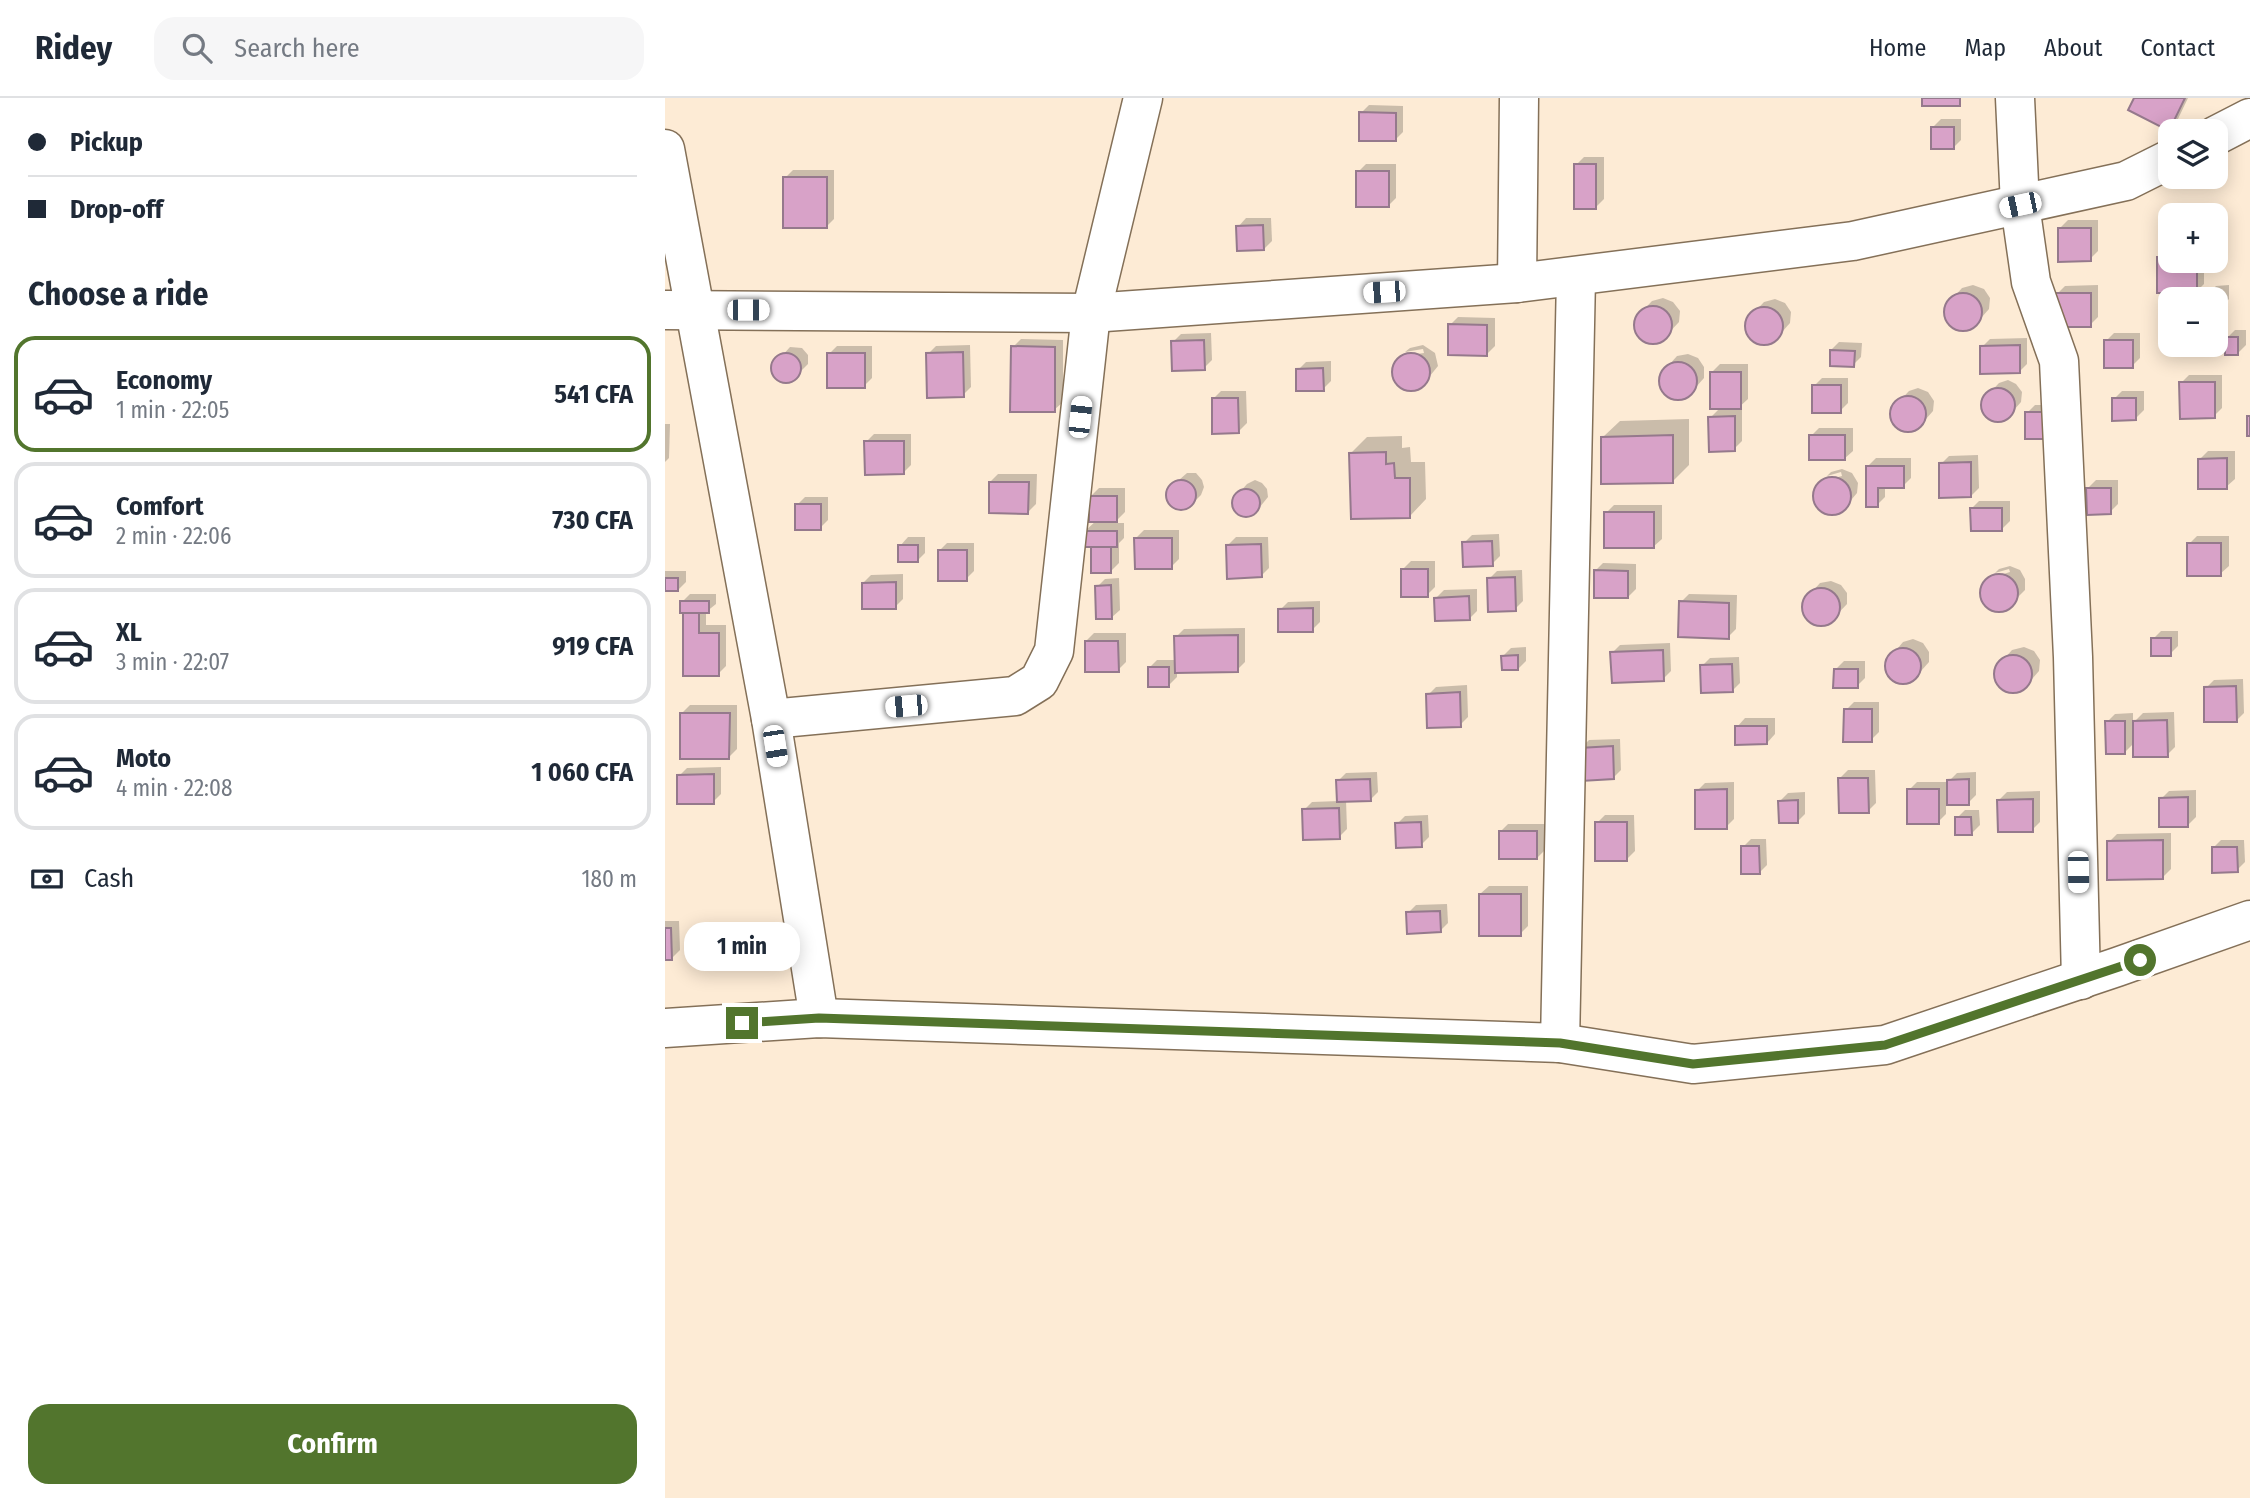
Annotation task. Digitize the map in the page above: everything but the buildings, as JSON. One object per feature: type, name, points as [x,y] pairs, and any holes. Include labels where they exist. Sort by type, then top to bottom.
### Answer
[{"type":"street","points":[[771,719],[1015,696],[1039,681],[1054,651],[1091,313],[1143,98]]},
{"type":"street","points":[[1517,283],[1519,98]]},
{"type":"street","points":[[2015,98],[2020,205],[2031,282],[2059,361],[2073,657],[2081,980]]},
{"type":"street","points":[[2228,129],[2250,118]]},
{"type":"street","points":[[665,149],[680,310],[771,719],[819,1018]]},
{"type":"street","points":[[680,310],[1091,313],[1517,283],[1853,241],[2126,181],[2158,165]]},
{"type":"street","points":[[1560,1043],[1576,277]]},
{"type":"street","points":[[665,1028],[819,1018],[1560,1043],[1693,1064],[1885,1045],[2250,920]]},
{"type":"route","points":[[742,1023],[819,1018],[1560,1043],[1693,1064],[1885,1045],[2140,960]]}]
